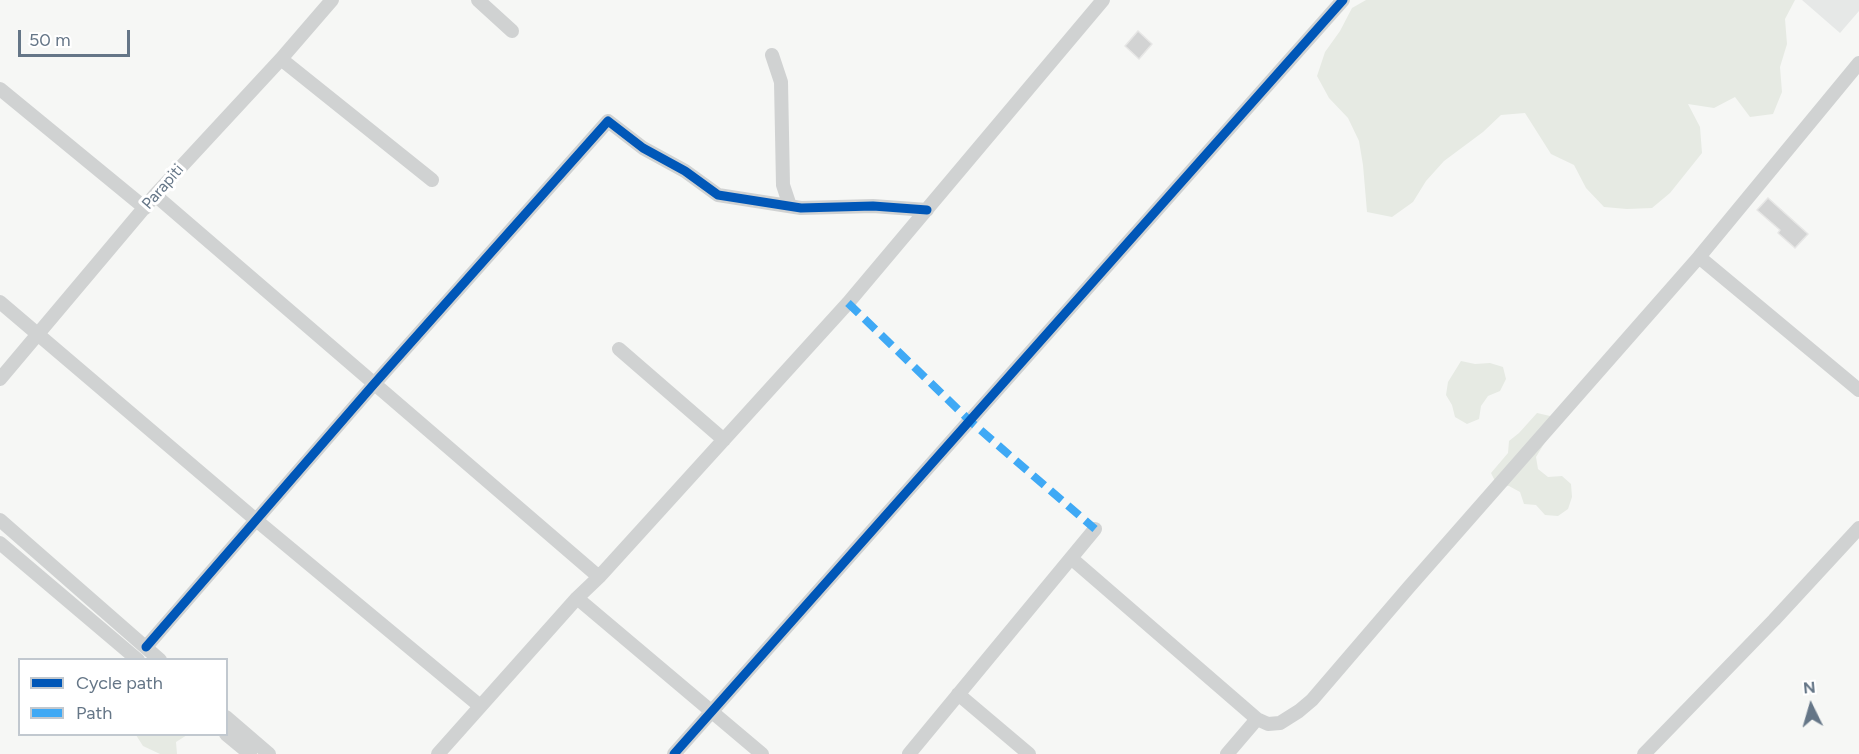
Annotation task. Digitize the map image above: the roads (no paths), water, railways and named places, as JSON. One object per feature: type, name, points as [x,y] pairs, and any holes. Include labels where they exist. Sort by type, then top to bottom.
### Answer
[{"type":"street","name":"Parapiti","points":[[0,379],[155,195],[332,0]]},
{"type":"street","points":[[478,0],[512,31]]},
{"type":"street","points":[[438,754],[577,598],[600,576],[848,303],[1103,0]]},
{"type":"street","points":[[674,754],[1343,0]]},
{"type":"street","points":[[772,55],[781,82],[783,185],[790,206]]},
{"type":"street","points":[[280,59],[432,180]]},
{"type":"street","points":[[1071,558],[1257,719],[1268,724],[1280,723],[1312,700],[1409,586],[1699,257],[1859,63]]},
{"type":"street","points":[[0,89],[145,208]]},
{"type":"street","points":[[142,653],[374,384],[608,120],[643,148],[684,171],[718,195],[801,208],[873,206],[927,210]]},
{"type":"street","points":[[155,195],[600,576]]},
{"type":"street","points":[[1699,257],[1859,390]]},
{"type":"street","points":[[0,302],[256,520],[480,706]]},
{"type":"street","points":[[619,349],[724,440]]},
{"type":"street","points":[[0,520],[142,653]]},
{"type":"street","points":[[1644,754],[1774,620],[1859,528]]},
{"type":"street","points":[[909,754],[1095,529]]},
{"type":"street","points":[[0,543],[142,653]]},
{"type":"street","points":[[577,598],[762,754]]},
{"type":"street","points":[[958,694],[1029,754]]},
{"type":"street","points":[[228,719],[269,754]]},
{"type":"street","points":[[1227,754],[1257,719]]},
{"type":"street","points":[[228,736],[250,754]]}]
